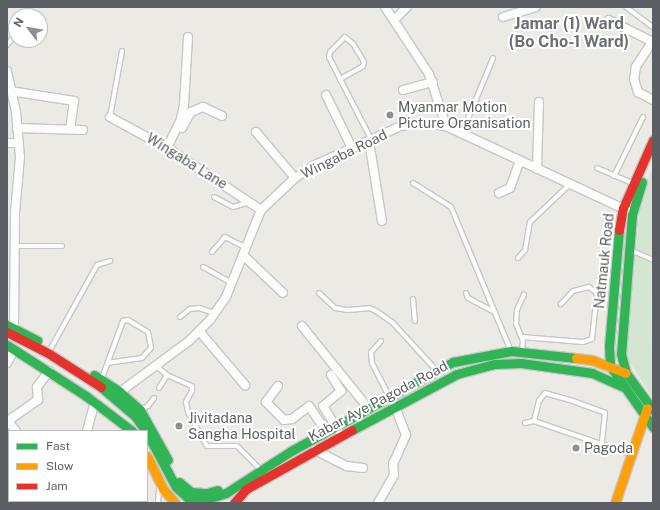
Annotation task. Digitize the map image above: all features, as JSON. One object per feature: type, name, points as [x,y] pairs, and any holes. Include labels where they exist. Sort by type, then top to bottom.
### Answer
[{"type":"main road","name":"Natmauk Road","points":[[610,366],[609,346],[619,231],[623,208],[632,183],[653,140]]},
{"type":"main road","name":"Natmauk Road","points":[[626,373],[621,346],[632,215],[638,188],[653,157]]},
{"type":"main road","name":"Kabar Aye Pagoda Road","points":[[9,328],[51,348],[120,392],[140,410],[151,426],[182,486],[191,492],[244,492]]},
{"type":"main road","name":"Kabar Aye Pagoda Road","points":[[9,328],[101,387],[135,416],[145,430]]},
{"type":"main road","points":[[7,339],[68,375],[115,408],[137,430]]},
{"type":"main road","points":[[592,360],[609,346]]},
{"type":"main road","points":[[592,373],[610,366],[621,346]]},
{"type":"main road","points":[[11,348],[49,371],[95,402],[131,430]]},
{"type":"main road","name":"Kabar Aye Pagoda Road","points":[[234,503],[244,492],[260,469],[452,362],[511,351],[592,360],[626,373]]},
{"type":"main road","name":"Kabar Aye Pagoda Road","points":[[222,503],[244,492],[315,450],[457,374],[495,364],[521,363],[592,373],[624,387]]},
{"type":"main road","points":[[610,366],[624,387],[649,409]]},
{"type":"main road","points":[[626,373],[649,409],[653,427]]},
{"type":"main road","points":[[615,503],[649,409]]},
{"type":"main road","name":"Kabar Aye Pagoda Road","points":[[148,436],[176,487],[188,498],[200,501],[244,492]]},
{"type":"main road","points":[[148,447],[171,490],[186,503]]},
{"type":"main road","points":[[148,458],[159,481],[174,502]]},
{"type":"street","points":[[385,7],[395,19],[433,82],[446,126]]},
{"type":"street","points":[[395,19],[407,7]]},
{"type":"street","points":[[503,17],[535,7]]},
{"type":"street","points":[[610,20],[653,42],[636,67],[634,78],[638,92],[653,100]]},
{"type":"street","points":[[169,150],[181,119],[184,105],[188,37]]},
{"type":"street","points":[[7,71],[19,143],[9,328]]},
{"type":"street","points":[[403,90],[433,82]]},
{"type":"street","points":[[10,91],[74,101],[70,128]]},
{"type":"street","points":[[326,95],[352,148]]},
{"type":"street","points":[[537,169],[539,102]]},
{"type":"street","points":[[169,150],[191,112],[202,107],[222,116]]},
{"type":"street","name":"Wingaba Lane","points":[[110,117],[169,150],[251,202],[261,210]]},
{"type":"street","name":"Wingaba Road","points":[[120,392],[200,332],[215,313],[232,283],[261,210],[295,178],[314,165],[401,126],[419,123],[446,126],[569,185],[623,208],[632,215]]},
{"type":"street","points":[[17,128],[70,128],[83,130]]},
{"type":"street","points":[[256,132],[295,178]]},
{"type":"street","points":[[370,140],[382,221]]},
{"type":"street","points":[[7,143],[19,143]]},
{"type":"street","points":[[499,193],[510,188],[520,161]]},
{"type":"street","points":[[244,251],[283,293]]},
{"type":"street","points":[[302,326],[368,408]]},
{"type":"street","points":[[200,332],[245,385]]},
{"type":"street","points":[[7,363],[11,348]]},
{"type":"street","points":[[15,430],[9,423],[12,418],[38,400],[37,387],[49,371]]},
{"type":"street","points":[[331,375],[341,391],[323,406],[341,436]]},
{"type":"street","points":[[278,386],[266,402],[284,420],[292,419],[309,406],[326,431]]},
{"type":"street","points":[[87,430],[95,402]]},
{"type":"street","points":[[378,503],[394,475],[394,464],[406,435],[394,407]]},
{"type":"street","points":[[315,450],[347,466],[363,468]]},
{"type":"lane","points":[[626,7],[653,27]]},
{"type":"lane","points":[[340,79],[363,66],[364,62],[353,44],[345,37],[330,52],[329,57],[370,140]]},
{"type":"lane","points":[[110,117],[122,50]]},
{"type":"lane","points":[[461,134],[493,58]]},
{"type":"lane","points":[[614,176],[643,117]]},
{"type":"lane","points":[[597,168],[632,183]]},
{"type":"lane","points":[[413,184],[451,207],[511,351]]},
{"type":"lane","points":[[518,258],[525,250],[530,222],[569,185]]},
{"type":"lane","points":[[214,197],[233,207],[251,202]]},
{"type":"lane","points":[[212,252],[225,237],[244,251]]},
{"type":"lane","points":[[14,246],[62,246]]},
{"type":"lane","points":[[628,249],[653,260]]},
{"type":"lane","points":[[51,348],[97,265],[110,261]]},
{"type":"lane","points":[[203,267],[232,283]]},
{"type":"lane","points":[[522,337],[583,342],[592,339],[597,293],[589,287],[573,291],[561,304]]},
{"type":"lane","points":[[319,293],[335,308],[348,310],[369,308],[382,314],[392,322],[436,371]]},
{"type":"lane","points":[[466,293],[468,298],[494,312]]},
{"type":"lane","points":[[522,352],[522,337],[516,324],[517,310],[524,294]]},
{"type":"lane","points":[[412,299],[415,321]]},
{"type":"lane","points":[[180,317],[190,309],[199,308],[215,313]]},
{"type":"lane","points":[[102,380],[108,363],[123,321],[128,320],[148,332],[151,348],[142,358],[108,363]]},
{"type":"lane","points":[[381,341],[371,352],[372,363],[390,396]]},
{"type":"lane","points":[[452,362],[457,374]]},
{"type":"lane","points":[[155,366],[167,375],[192,386],[192,391],[186,402],[188,412],[207,446],[237,446],[260,469]]},
{"type":"lane","points":[[159,388],[167,375]]},
{"type":"lane","points":[[534,421],[539,401],[545,393],[570,400],[605,413],[602,444]]},
{"type":"lane","points":[[140,410],[148,406],[154,398]]},
{"type":"lane","points":[[525,423],[534,421],[632,455]]},
{"type":"lane","points":[[158,503],[159,481]]},
{"type":"green space","points":[[653,168],[651,312],[653,399],[629,361],[627,351],[641,193]]},
{"type":"traffic: fast","points":[[642,182],[632,215],[621,354],[626,373],[653,410]]},
{"type":"traffic: fast","points":[[619,230],[609,346],[610,366],[653,427]]},
{"type":"traffic: fast","points":[[7,325],[37,340]]},
{"type":"traffic: fast","points":[[7,345],[86,396],[131,430]]},
{"type":"traffic: fast","points":[[148,435],[176,487],[188,498],[200,501],[226,493],[291,451],[453,362],[511,351],[576,358]]},
{"type":"traffic: fast","points":[[352,430],[457,374],[495,364],[521,363],[592,373],[624,387]]},
{"type":"traffic: fast","points":[[94,375],[120,392],[140,410],[168,460]]},
{"type":"traffic: fast","points":[[101,387],[135,416],[145,430]]},
{"type":"traffic: fast","points":[[179,482],[191,492],[207,493],[218,490]]},
{"type":"traffic: slow","points":[[576,358],[592,360],[626,373]]},
{"type":"traffic: slow","points":[[615,503],[647,408]]},
{"type":"traffic: slow","points":[[148,458],[163,489],[175,503]]},
{"type":"traffic: jam","points":[[619,230],[623,208],[653,140]]},
{"type":"traffic: jam","points":[[7,332],[48,353],[101,387]]},
{"type":"traffic: jam","points":[[234,503],[246,489],[352,430]]},
{"type":"place","name":"Myanmar Motion Picture Organisation","points":[[390,115]]},
{"type":"place","name":"Jivitadana Sangha Hospital","points":[[179,426]]},
{"type":"place","name":"Pagoda","points":[[576,448]]},
{"type":"district","name":"Jamar (1) Ward (Bo Cho-1 Ward)","points":[[569,33]]}]
